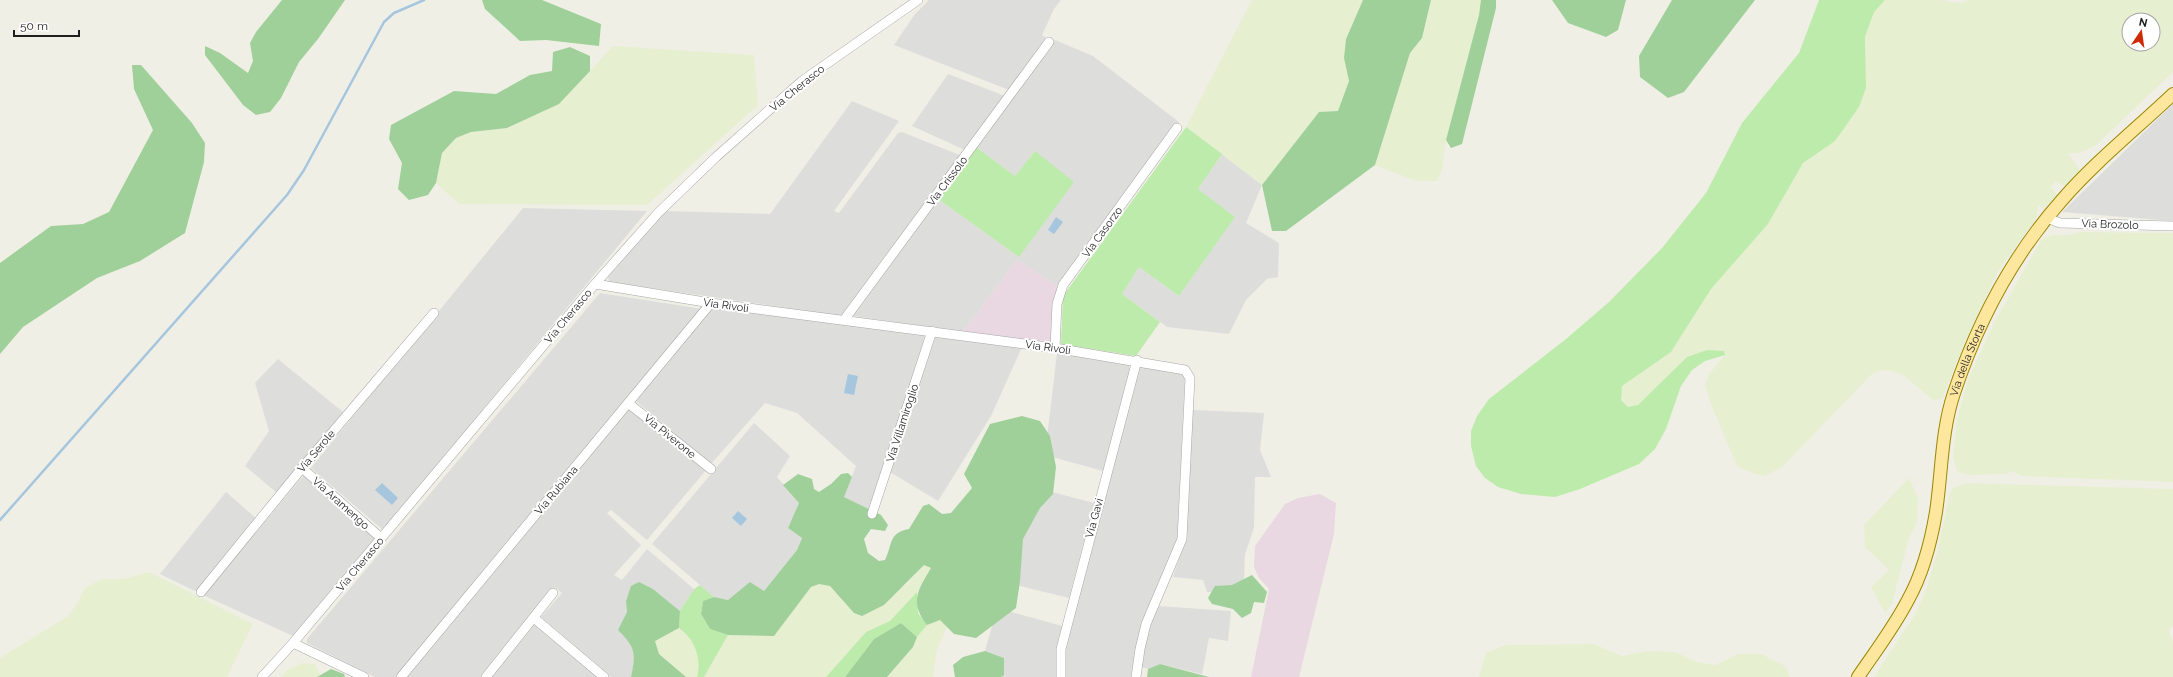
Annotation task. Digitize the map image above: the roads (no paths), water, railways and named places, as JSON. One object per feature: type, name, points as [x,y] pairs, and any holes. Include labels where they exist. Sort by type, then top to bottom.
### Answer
[{"type":"main road","name":"Via della Storta","points":[[1858,677],[1908,600],[1925,560],[1936,511],[1947,420],[1953,395],[1979,331],[2014,266],[2047,218],[2081,181],[2173,94]]},
{"type":"street","name":"Via Cherasco","points":[[262,677],[293,643],[595,284],[658,212],[716,157],[802,81],[918,0]]},
{"type":"street","name":"Via Crissolo","points":[[844,320],[1049,42]]},
{"type":"street","name":"Via Casorzo","points":[[1055,348],[1057,304],[1063,285],[1177,128]]},
{"type":"street","name":"Via Brozolo","points":[[2047,218],[2060,222],[2173,226]]},
{"type":"street","name":"Via Rivoli","points":[[595,284],[711,303],[932,331],[1137,360],[1183,368],[1188,371],[1190,378],[1182,539],[1146,624],[1140,649],[1136,677]]},
{"type":"street","name":"Via Rubiana","points":[[401,677],[711,303]]},
{"type":"street","name":"Via Serole","points":[[201,592],[302,468],[434,313]]},
{"type":"street","name":"Via Villamiroglio","points":[[872,514],[932,331]]},
{"type":"street","name":"Via Gavi","points":[[1061,677],[1061,649],[1137,360]]},
{"type":"street","name":"Via Piverone","points":[[628,403],[711,469]]},
{"type":"street","name":"Via Aramengo","points":[[302,468],[381,538]]},
{"type":"street","points":[[486,677],[553,593]]},
{"type":"street","points":[[534,618],[604,677]]},
{"type":"street","points":[[293,643],[364,677]]},
{"type":"water","points":[[1056,217],[1063,222],[1054,234],[1048,230]]},
{"type":"water","points":[[848,374],[858,376],[854,395],[844,393]]},
{"type":"water","points":[[382,483],[398,498],[392,505],[375,490]]},
{"type":"water","points":[[738,511],[747,519],[741,526],[732,518]]},
{"type":"waterway","points":[[0,520],[287,195],[304,170],[384,22],[394,13],[424,0]]}]
